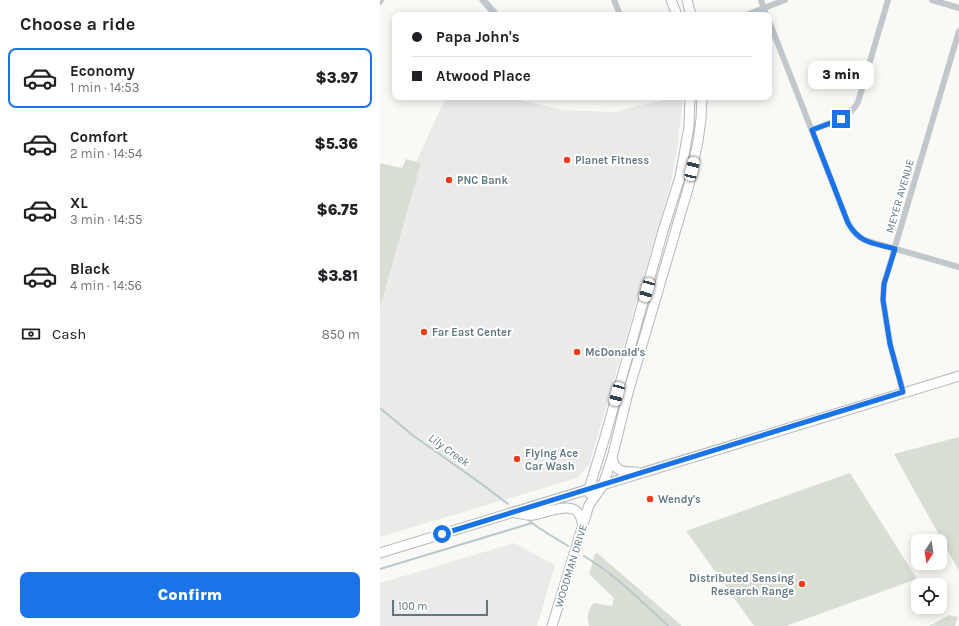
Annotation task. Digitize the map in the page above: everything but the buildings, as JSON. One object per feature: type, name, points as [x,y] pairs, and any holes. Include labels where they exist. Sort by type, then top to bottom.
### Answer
[{"type":"main road","points":[[671,0],[676,12]]},
{"type":"main road","points":[[687,0],[690,12]]},
{"type":"main road","points":[[589,505],[589,489],[680,177],[691,115],[690,100]]},
{"type":"main road","points":[[589,505],[601,486],[612,458],[624,406],[688,185],[698,141],[702,100]]},
{"type":"main road","points":[[380,553],[959,376]]},
{"type":"main road","points":[[601,486],[610,447],[614,407]]},
{"type":"main road","points":[[612,458],[614,466],[619,470],[624,472],[646,472]]},
{"type":"main road","name":"WOODMAN DRIVE","points":[[552,626],[589,505]]},
{"type":"main road","points":[[513,512],[532,515],[553,509],[564,508],[575,510],[578,512],[583,525]]},
{"type":"street","points":[[483,0],[493,12]]},
{"type":"street","points":[[614,0],[619,12]]},
{"type":"street","points":[[761,0],[765,12]]},
{"type":"street","points":[[754,12],[784,0]]},
{"type":"street","points":[[812,130],[841,119],[855,108],[888,0]]},
{"type":"street","points":[[932,0],[959,8]]},
{"type":"street","points":[[772,29],[848,223],[853,232],[862,239],[959,267]]},
{"type":"street","name":"MEYER AVENUE","points":[[903,392],[890,344],[883,300],[884,284],[959,31]]},
{"type":"shaded area","points":[[445,100],[520,100],[562,110],[614,112],[662,100],[683,100],[677,151],[670,187],[589,465],[577,478],[380,537],[380,308],[421,163],[416,162]]},
{"type":"shaded area","points":[[406,159],[421,163],[380,308],[380,163],[402,168]]},
{"type":"shaded area","points":[[959,437],[959,571],[947,549],[947,534],[938,534],[894,454]]},
{"type":"shaded area","points":[[850,473],[916,578],[911,578],[911,581],[786,626],[754,626],[686,531]]},
{"type":"shaded area","points":[[514,543],[555,565],[537,626],[380,626],[380,583]]},
{"type":"shaded area","points":[[597,553],[682,626],[589,626],[588,613],[594,603],[612,606],[614,598],[589,574],[595,554]]},
{"type":"shaded area","points":[[949,615],[958,617],[955,626],[929,626]]},
{"type":"waterway","name":"Lily Creek","points":[[380,408],[411,434],[508,504]]},
{"type":"waterway","name":"Lily Creek","points":[[527,519],[568,546]]},
{"type":"waterway","points":[[380,569],[532,523]]},
{"type":"waterway","name":"Lily Creek","points":[[584,556],[596,563],[618,580],[668,626]]},
{"type":"place","name":"Planet Fitness","points":[[567,160]]},
{"type":"place","name":"PNC Bank","points":[[449,180]]},
{"type":"place","name":"Far East Center","points":[[424,332]]},
{"type":"place","name":"McDonald's","points":[[577,352]]},
{"type":"place","name":"Flying Ace Car Wash","points":[[517,459]]},
{"type":"place","name":"Wendy's","points":[[650,499]]},
{"type":"place","name":"Distributed Sensing Research Range","points":[[802,584]]},
{"type":"route","points":[[442,534],[903,392],[890,344],[883,300],[884,284],[895,249],[862,239],[853,232],[848,223],[812,130],[841,119]]}]
